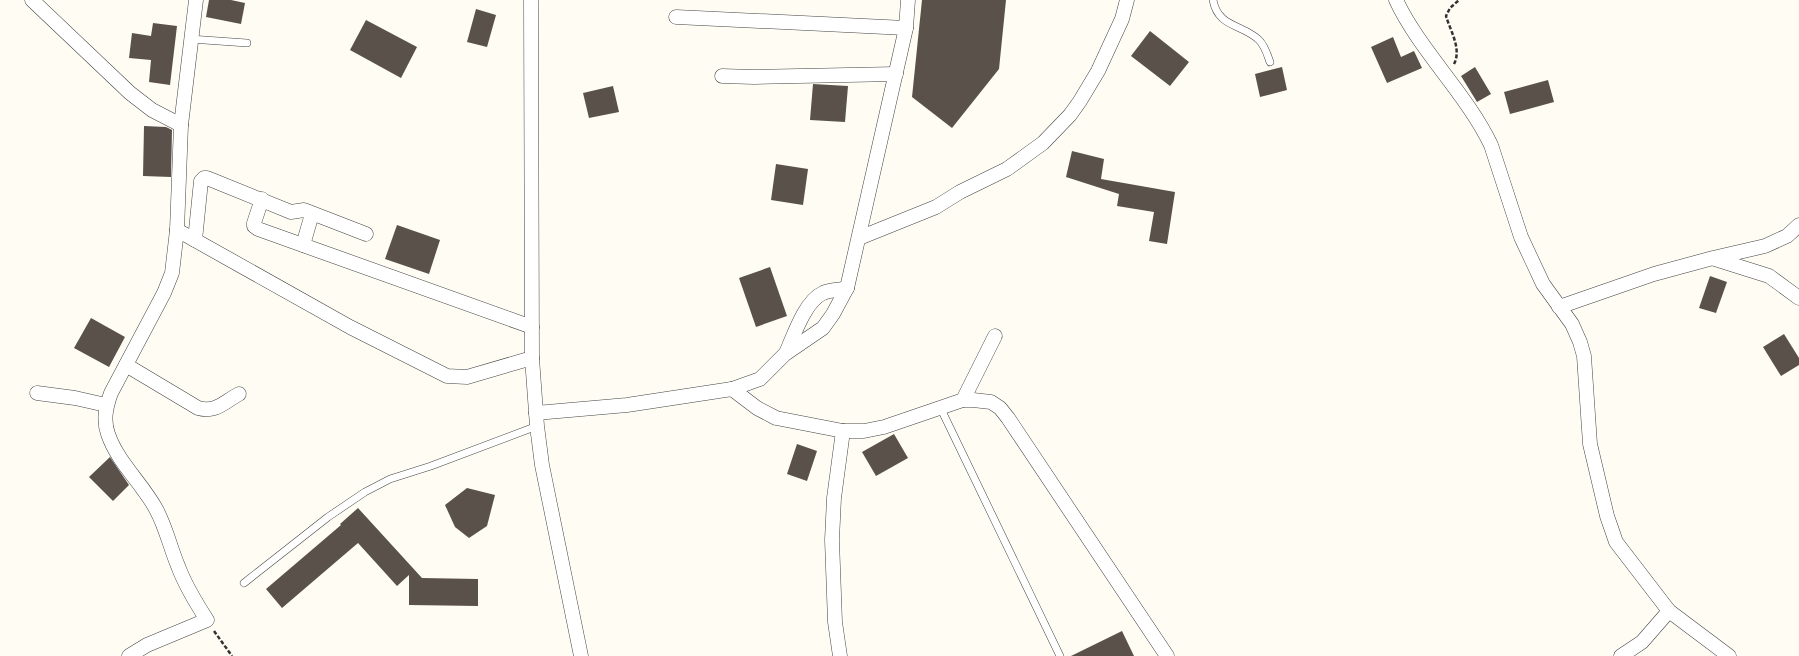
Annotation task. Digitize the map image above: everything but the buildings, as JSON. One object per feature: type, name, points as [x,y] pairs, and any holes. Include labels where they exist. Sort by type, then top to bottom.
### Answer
[{"type":"street","points":[[32,0],[130,93],[152,110],[181,125]]},
{"type":"street","points":[[129,656],[147,645],[207,620],[187,587],[158,511],[145,490],[121,461],[114,448],[105,422],[106,405],[148,326],[169,281],[177,230],[181,125],[190,39],[196,0]]},
{"type":"street","points":[[531,0],[532,358],[542,464],[580,656]]},
{"type":"street","points":[[537,420],[732,390],[760,379],[786,354],[822,328],[833,314],[848,288],[906,28],[908,0]]},
{"type":"street","points":[[859,238],[936,207],[960,192],[1007,169],[1043,143],[1070,115],[1098,71],[1122,19],[1127,0]]},
{"type":"street","points":[[1396,0],[1404,17],[1453,84],[1481,126],[1491,145],[1521,237],[1543,284],[1572,324],[1580,342],[1584,356],[1590,444],[1612,533],[1620,548],[1669,611],[1729,656]]},
{"type":"street","points":[[676,17],[906,28]]},
{"type":"street","points":[[722,76],[754,77],[896,74]]},
{"type":"street","points":[[195,240],[201,181],[204,178],[216,181],[293,213],[304,210],[366,234]]},
{"type":"street","points":[[262,200],[254,226],[532,327]]},
{"type":"street","points":[[303,245],[312,214]]},
{"type":"street","points":[[1559,307],[1629,282],[1713,258],[1765,246],[1787,236],[1799,225]]},
{"type":"street","points":[[177,230],[350,327],[447,376],[467,376],[532,358]]},
{"type":"street","points":[[1713,258],[1769,276],[1799,298]]},
{"type":"street","points":[[786,354],[803,315],[812,300],[816,296],[827,292],[848,288]]},
{"type":"street","points":[[963,400],[995,336]]},
{"type":"street","points":[[126,365],[198,408],[204,410],[212,410],[239,394]]},
{"type":"street","points":[[732,390],[757,408],[776,418],[843,431],[864,431],[884,427],[941,409],[963,400],[991,402],[1000,408],[1008,418],[1167,656]]},
{"type":"street","points":[[36,394],[75,398],[106,405]]},
{"type":"street","points":[[840,656],[835,622],[832,540],[834,498],[843,431]]},
{"type":"street","points":[[1622,656],[1642,649],[1669,611]]},
{"type":"lane","points":[[1213,0],[1216,10],[1226,21],[1258,39],[1266,50],[1270,62]]},
{"type":"lane","points":[[190,39],[247,43]]},
{"type":"lane","points":[[941,409],[1060,656]]},
{"type":"lane","points":[[244,583],[328,517],[371,489],[390,479],[431,466],[537,420]]},
{"type":"path","points":[[1453,84],[1452,66],[1455,63],[1457,56],[1452,30],[1446,16],[1450,8],[1459,0]]},
{"type":"path","points":[[218,638],[232,656]]}]
